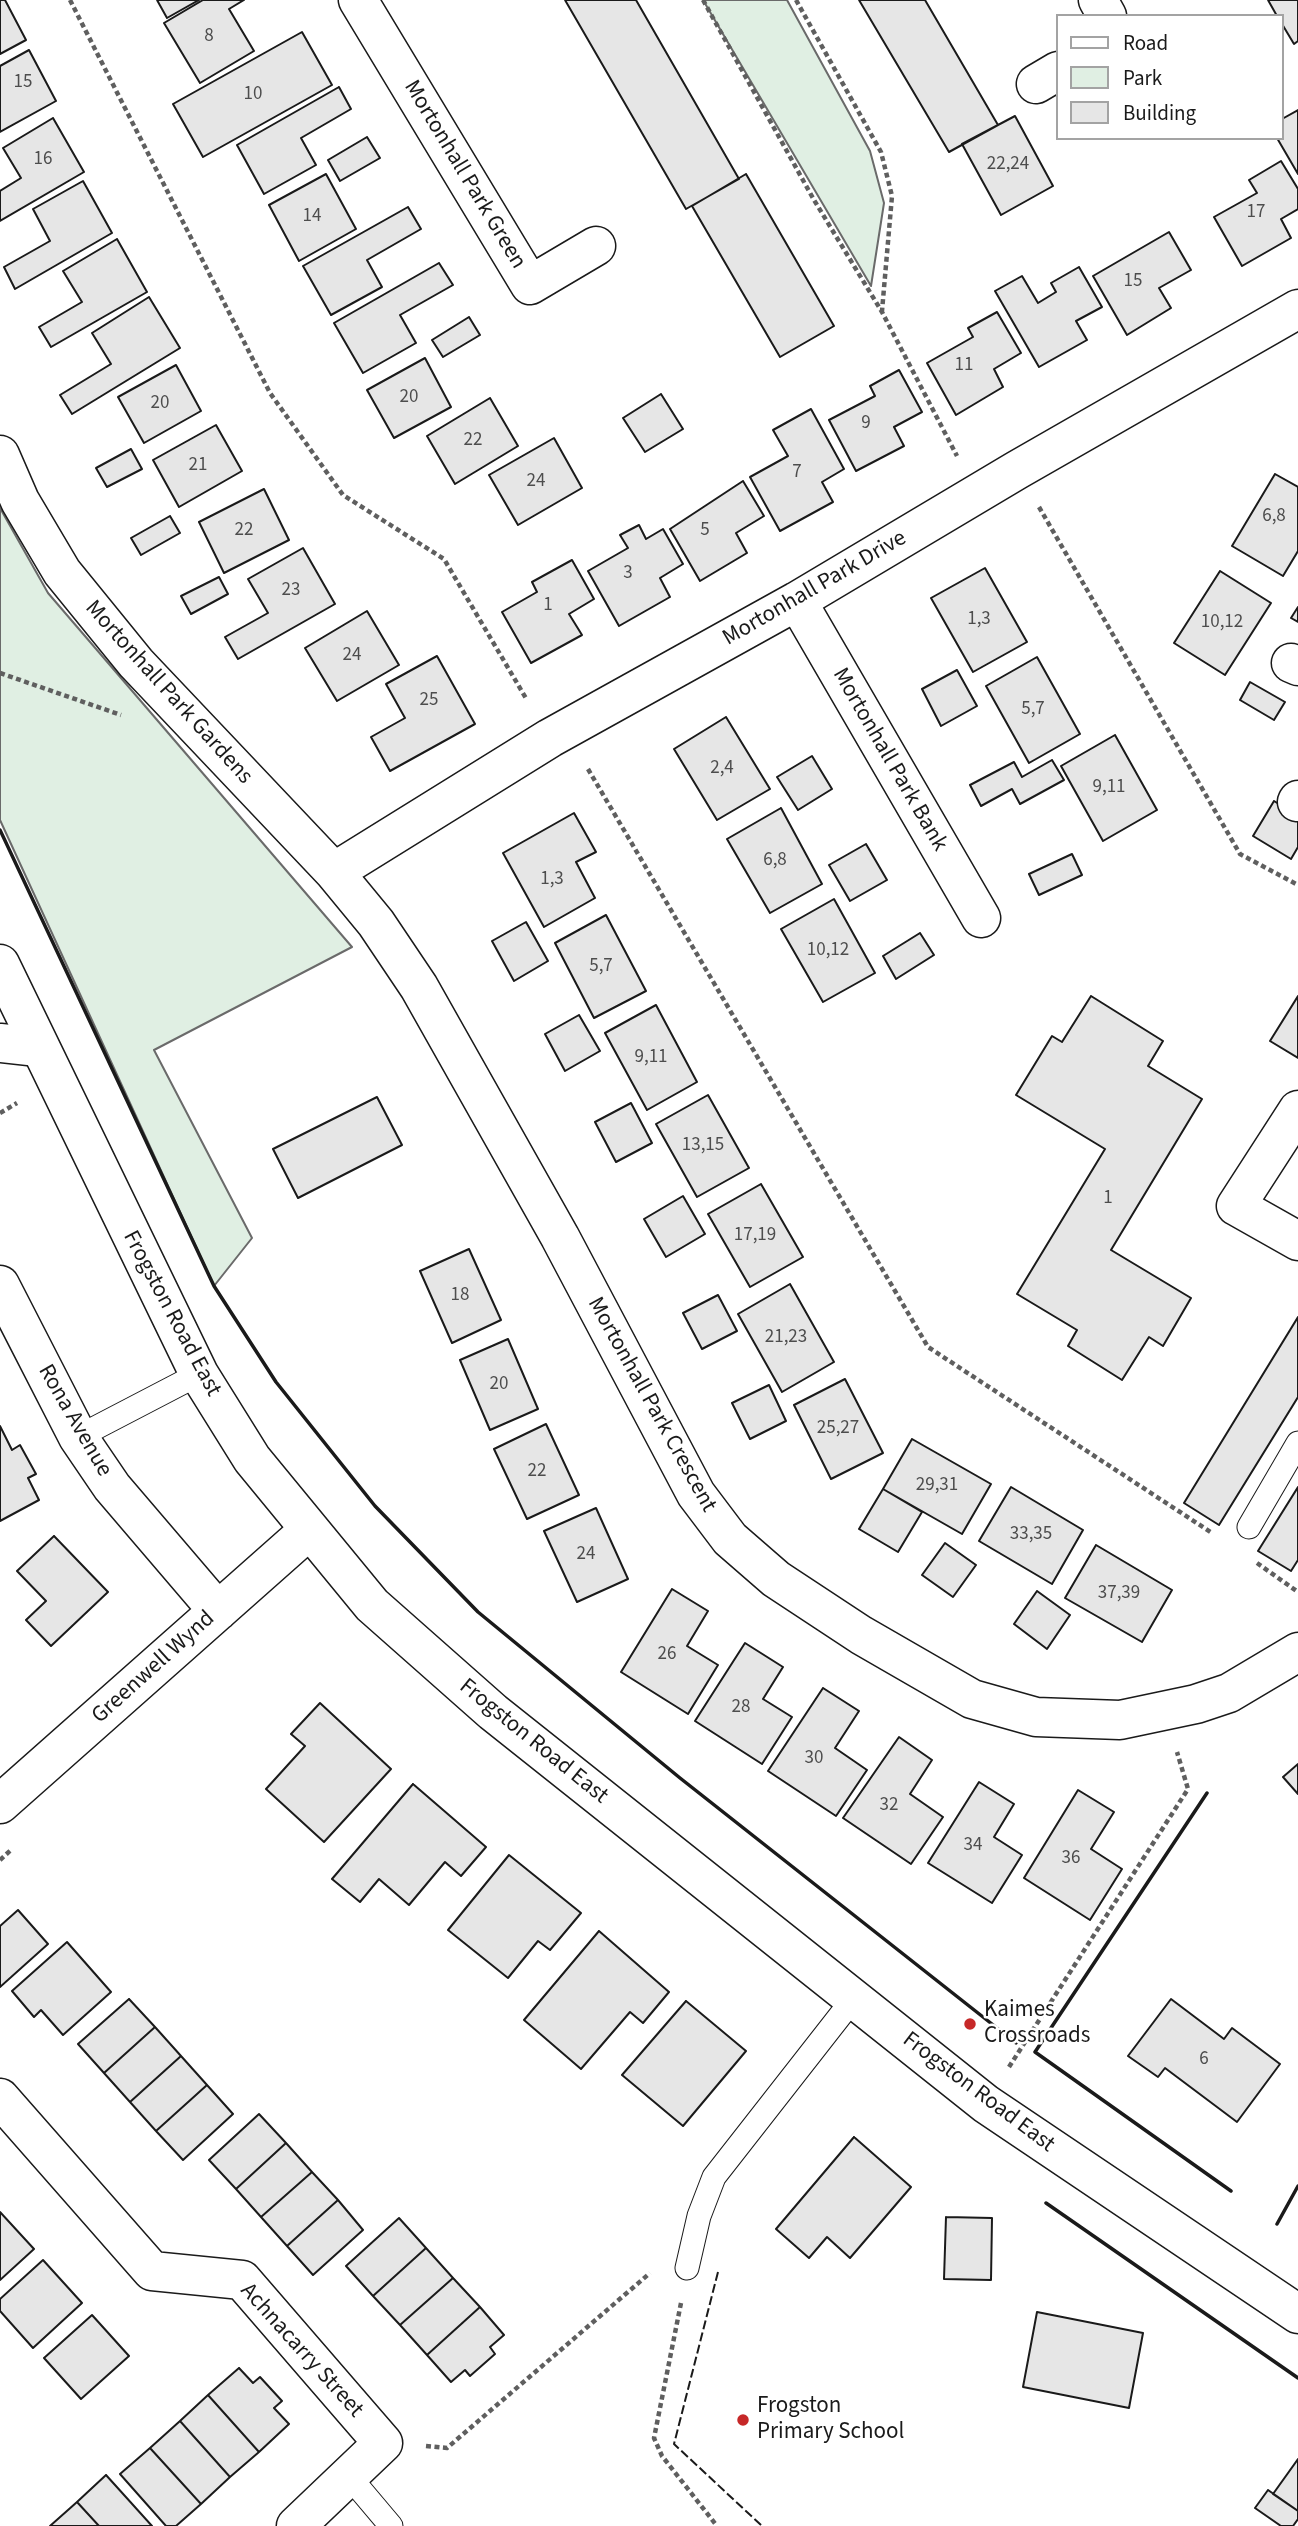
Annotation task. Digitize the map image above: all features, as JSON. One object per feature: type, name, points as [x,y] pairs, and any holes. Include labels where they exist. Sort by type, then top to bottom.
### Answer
[{"type":"street","name":"Mortonhall Park Green","points":[[358,0],[530,285],[596,246]]},
{"type":"street","name":"Mortonhall Park Drive","points":[[334,872],[557,733],[797,601],[1017,470],[1298,309]]},
{"type":"street","name":"Mortonhall Park Gardens","points":[[0,455],[10,506],[62,572],[136,663],[334,872]]},
{"type":"street","name":"Mortonhall Park Bank","points":[[797,601],[981,918]]},
{"type":"street","name":"Mortonhall Park Crescent","points":[[334,872],[376,923],[419,987],[560,1237],[696,1494],[730,1539],[776,1579],[861,1635],[972,1699],[1036,1717],[1077,1721],[1120,1720],[1165,1711],[1229,1693],[1298,1652]]},
{"type":"street","name":"Frogston Road East","points":[[0,964],[198,1374],[252,1459],[308,1531],[372,1605],[493,1712],[986,2104],[1298,2314]]},
{"type":"street","points":[[0,1043],[38,1047]]},
{"type":"street","points":[[1298,1110],[1236,1206],[1298,1241]]},
{"type":"street","name":"Rona Avenue","points":[[0,1285],[78,1437],[112,1487],[218,1611]]},
{"type":"street","name":"Greenwell Wynd","points":[[0,1804],[308,1531]]},
{"type":"street","name":"Achnacarry Street","points":[[0,2098],[152,2271],[242,2280],[383,2443]]},
{"type":"street","points":[[296,2526],[383,2443]]},
{"type":"lane","points":[[78,1437],[198,1374]]},
{"type":"lane","points":[[1249,1527],[1298,1443]]},
{"type":"lane","points":[[687,2268],[695,2234],[715,2177],[854,1998]]},
{"type":"lane","points":[[348,2475],[390,2526]]},
{"type":"path","points":[[70,0],[270,393],[344,495],[444,559],[557,733],[928,1347],[1220,1538]]},
{"type":"path","points":[[703,0],[814,200],[881,312],[977,494]]},
{"type":"path","points":[[796,0],[881,152],[892,196],[881,312]]},
{"type":"path","points":[[1017,470],[1240,854],[1298,885]]},
{"type":"path","points":[[0,673],[126,717]]},
{"type":"path","points":[[1255,1561],[1298,1592]]},
{"type":"path","points":[[986,2104],[1188,1789],[1165,1711]]},
{"type":"path","points":[[383,2443],[447,2448],[695,2234]]},
{"type":"path","points":[[687,2268],[654,2438],[662,2456],[717,2526]]},
{"type":"green space","points":[[703,0],[787,0],[870,151],[884,203],[871,286]]},
{"type":"green space","points":[[0,508],[48,593],[352,947],[154,1050],[252,1238],[214,1286],[0,820]]},
{"type":"building","points":[[0,0],[5,0],[26,40],[0,54]]},
{"type":"building","points":[[157,0],[199,0],[167,18]]},
{"type":"building","points":[[203,0],[244,0],[229,9],[254,51],[200,83],[164,23]]},
{"type":"building","points":[[565,0],[636,0],[739,179],[686,209]]},
{"type":"building","points":[[859,0],[925,0],[998,125],[949,152]]},
{"type":"building","points":[[1268,0],[1298,0],[1298,41],[1294,44],[1284,27],[1284,14],[1276,14]]},
{"type":"building","points":[[302,32],[332,85],[203,157],[173,104]]},
{"type":"building","points":[[29,50],[56,101],[0,132],[0,66]]},
{"type":"building","points":[[339,87],[351,109],[301,138],[316,165],[264,194],[237,145]]},
{"type":"building","points":[[1298,110],[1298,174],[1278,140],[1284,140],[1284,118]]},
{"type":"building","points":[[1015,116],[1053,186],[1001,215],[962,144]]},
{"type":"building","points":[[53,118],[84,172],[0,221],[0,191],[21,178],[3,148]]},
{"type":"building","points":[[367,137],[380,158],[340,181],[328,160]]},
{"type":"building","points":[[1281,161],[1298,189],[1298,209],[1281,219],[1291,238],[1242,266],[1214,217],[1257,193],[1249,180]]},
{"type":"building","points":[[326,174],[356,229],[299,261],[269,205]]},
{"type":"building","points":[[746,174],[834,326],[780,357],[692,206]]},
{"type":"building","points":[[83,181],[112,233],[15,289],[4,267],[50,241],[33,209]]},
{"type":"building","points":[[408,207],[421,229],[367,260],[382,287],[331,315],[303,266]]},
{"type":"building","points":[[1169,232],[1191,270],[1159,288],[1171,308],[1127,335],[1093,276]]},
{"type":"building","points":[[117,239],[147,292],[51,347],[39,327],[82,302],[63,271]]},
{"type":"building","points":[[439,263],[453,285],[400,315],[416,343],[363,373],[334,323]]},
{"type":"building","points":[[1079,267],[1102,307],[1076,321],[1087,340],[1039,367],[995,291],[1022,276],[1038,303],[1056,292],[1051,283]]},
{"type":"building","points":[[149,297],[180,348],[72,414],[60,395],[111,364],[92,333]]},
{"type":"building","points":[[997,312],[1021,353],[994,369],[1003,387],[956,415],[927,363],[973,337],[968,328]]},
{"type":"building","points":[[469,317],[480,335],[443,357],[432,340]]},
{"type":"building","points":[[425,358],[451,407],[394,438],[367,390]]},
{"type":"building","points":[[176,365],[201,411],[144,443],[118,397]]},
{"type":"building","points":[[899,370],[922,412],[894,427],[904,446],[856,471],[829,420],[875,396],[870,386]]},
{"type":"building","points":[[661,394],[683,429],[645,452],[623,418]]},
{"type":"building","points":[[490,398],[518,446],[455,484],[427,436]]},
{"type":"building","points":[[811,409],[844,469],[822,482],[833,502],[780,531],[750,477],[788,456],[773,430]]},
{"type":"building","points":[[216,425],[242,471],[179,507],[153,460]]},
{"type":"building","points":[[554,438],[582,488],[518,525],[489,475]]},
{"type":"building","points":[[131,449],[142,469],[107,487],[96,468]]},
{"type":"building","points":[[1275,474],[1298,487],[1298,551],[1283,576],[1232,546]]},
{"type":"building","points":[[743,481],[764,516],[736,533],[747,553],[700,581],[670,529]]},
{"type":"building","points":[[264,489],[289,540],[224,573],[199,522]]},
{"type":"building","points":[[170,516],[180,533],[141,555],[131,538]]},
{"type":"building","points":[[639,525],[646,539],[663,529],[683,564],[660,578],[670,597],[619,626],[588,571],[628,548],[620,535]]},
{"type":"building","points":[[303,548],[335,604],[238,659],[225,637],[268,613],[248,579]]},
{"type":"building","points":[[572,560],[594,599],[569,614],[582,635],[531,663],[502,612],[537,592],[532,582]]},
{"type":"building","points":[[985,568],[1027,642],[973,672],[931,598]]},
{"type":"building","points":[[1220,571],[1271,603],[1225,675],[1174,643]]},
{"type":"building","points":[[219,577],[228,594],[191,614],[181,596]]},
{"type":"building","points":[[1298,607],[1298,622],[1291,618]]},
{"type":"building","points":[[367,611],[399,665],[337,701],[305,648]]},
{"type":"building","points":[[437,656],[475,724],[390,771],[371,737],[405,718],[386,684]]},
{"type":"building","points":[[1037,657],[1080,734],[1029,763],[986,686]]},
{"type":"building","points":[[957,670],[977,706],[941,726],[922,689]]},
{"type":"building","points":[[1250,682],[1285,702],[1274,720],[1240,700]]},
{"type":"building","points":[[726,717],[770,789],[717,820],[674,749]]},
{"type":"building","points":[[1115,735],[1157,810],[1103,841],[1061,766]]},
{"type":"building","points":[[812,756],[832,789],[798,810],[777,777]]},
{"type":"building","points":[[1052,760],[1064,780],[1020,804],[1012,789],[981,806],[970,785],[1014,762],[1022,777]]},
{"type":"building","points":[[1274,801],[1298,816],[1298,847],[1291,859],[1253,836]]},
{"type":"building","points":[[781,808],[822,884],[770,913],[727,839]]},
{"type":"building","points":[[574,813],[596,852],[576,862],[595,898],[544,927],[503,853]]},
{"type":"building","points":[[866,844],[887,880],[850,901],[829,865]]},
{"type":"building","points":[[1072,854],[1082,875],[1039,895],[1029,874]]},
{"type":"building","points":[[834,899],[875,973],[823,1002],[781,929]]},
{"type":"building","points":[[606,915],[646,991],[594,1018],[555,943]]},
{"type":"building","points":[[526,922],[548,961],[514,981],[492,941]]},
{"type":"building","points":[[920,933],[934,955],[896,979],[883,956]]},
{"type":"building","points":[[1091,996],[1163,1041],[1148,1066],[1202,1099],[1111,1250],[1191,1298],[1163,1346],[1149,1337],[1122,1380],[1068,1346],[1077,1330],[1017,1294],[1105,1149],[1016,1095],[1052,1036],[1062,1042]]},
{"type":"building","points":[[1298,996],[1298,1058],[1270,1041]]},
{"type":"building","points":[[656,1005],[697,1082],[647,1110],[605,1033]]},
{"type":"building","points":[[579,1015],[600,1051],[565,1071],[545,1034]]},
{"type":"building","points":[[708,1095],[749,1168],[697,1197],[656,1124]]},
{"type":"building","points":[[377,1097],[402,1145],[298,1198],[273,1149]]},
{"type":"building","points":[[631,1103],[652,1143],[616,1162],[595,1122]]},
{"type":"building","points":[[761,1184],[803,1257],[750,1287],[708,1214]]},
{"type":"building","points":[[683,1196],[705,1234],[666,1257],[644,1219]]},
{"type":"building","points":[[469,1249],[501,1320],[452,1343],[420,1271]]},
{"type":"building","points":[[790,1284],[834,1362],[782,1392],[738,1314]]},
{"type":"building","points":[[718,1295],[737,1331],[702,1349],[683,1313]]},
{"type":"building","points":[[1298,1317],[1298,1397],[1219,1525],[1184,1503]]},
{"type":"building","points":[[508,1339],[538,1409],[490,1430],[460,1360]]},
{"type":"building","points":[[845,1379],[883,1453],[831,1479],[794,1405]]},
{"type":"building","points":[[769,1385],[786,1421],[750,1439],[732,1403]]},
{"type":"building","points":[[546,1424],[579,1495],[527,1519],[494,1449]]},
{"type":"building","points":[[0,1426],[12,1450],[20,1445],[36,1474],[28,1478],[39,1500],[0,1521]]},
{"type":"building","points":[[912,1439],[991,1484],[962,1534],[883,1489]]},
{"type":"building","points":[[1011,1487],[1083,1530],[1052,1584],[979,1541]]},
{"type":"building","points":[[1298,1487],[1298,1560],[1291,1571],[1258,1551]]},
{"type":"building","points":[[883,1489],[922,1512],[898,1552],[859,1529]]},
{"type":"building","points":[[596,1508],[628,1579],[577,1602],[544,1531]]},
{"type":"building","points":[[54,1536],[108,1592],[51,1646],[26,1620],[46,1601],[17,1571]]},
{"type":"building","points":[[945,1543],[976,1565],[953,1597],[922,1575]]},
{"type":"building","points":[[1096,1545],[1172,1590],[1142,1642],[1065,1598]]},
{"type":"building","points":[[672,1589],[708,1611],[687,1646],[718,1665],[688,1714],[621,1672]]},
{"type":"building","points":[[1037,1591],[1070,1615],[1047,1649],[1014,1624]]},
{"type":"building","points":[[745,1643],[783,1667],[763,1699],[792,1717],[762,1764],[695,1721]]},
{"type":"building","points":[[823,1688],[859,1711],[835,1748],[867,1770],[836,1816],[768,1771]]},
{"type":"building","points":[[320,1703],[391,1769],[324,1842],[266,1789],[305,1746],[291,1734]]},
{"type":"building","points":[[899,1737],[932,1760],[910,1794],[943,1817],[911,1864],[843,1818]]},
{"type":"building","points":[[1298,1764],[1298,1794],[1283,1777]]},
{"type":"building","points":[[979,1782],[1014,1804],[994,1837],[1022,1855],[992,1903],[928,1863]]},
{"type":"building","points":[[413,1784],[486,1847],[461,1876],[445,1862],[409,1905],[379,1879],[360,1902],[332,1879]]},
{"type":"building","points":[[1078,1790],[1114,1812],[1091,1849],[1122,1869],[1090,1920],[1024,1878]]},
{"type":"building","points":[[509,1855],[581,1913],[550,1950],[538,1941],[508,1978],[448,1930]]},
{"type":"building","points":[[18,1910],[48,1944],[0,1987],[0,1926]]},
{"type":"building","points":[[599,1931],[669,1992],[643,2023],[630,2012],[581,2069],[524,2020]]},
{"type":"building","points":[[67,1942],[111,1992],[63,2035],[41,2010],[34,2017],[12,1991]]},
{"type":"building","points":[[129,1999],[155,2027],[104,2073],[78,2044]]},
{"type":"building","points":[[1171,1999],[1224,2039],[1232,2028],[1280,2064],[1237,2122],[1165,2068],[1158,2077],[1128,2056]]},
{"type":"building","points":[[686,2001],[746,2051],[683,2126],[622,2075]]},
{"type":"building","points":[[155,2027],[181,2056],[130,2102],[104,2073]]},
{"type":"building","points":[[181,2056],[207,2085],[156,2131],[130,2102]]},
{"type":"building","points":[[207,2085],[233,2114],[183,2160],[156,2131]]},
{"type":"building","points":[[259,2114],[286,2143],[236,2189],[209,2160]]},
{"type":"building","points":[[854,2137],[911,2187],[850,2258],[827,2237],[809,2258],[776,2229]]},
{"type":"building","points":[[286,2143],[312,2172],[261,2217],[236,2189]]},
{"type":"building","points":[[312,2172],[338,2200],[287,2246],[261,2217]]},
{"type":"building","points":[[338,2200],[363,2230],[313,2275],[287,2246]]},
{"type":"building","points":[[0,2212],[34,2249],[0,2280]]},
{"type":"building","points":[[946,2217],[992,2218],[991,2280],[944,2279]]},
{"type":"building","points":[[399,2218],[426,2248],[373,2296],[346,2266]]},
{"type":"building","points":[[426,2248],[453,2278],[400,2325],[373,2296]]},
{"type":"building","points":[[43,2260],[82,2303],[33,2348],[0,2311],[0,2299]]},
{"type":"building","points":[[453,2278],[480,2307],[427,2355],[400,2325]]},
{"type":"building","points":[[480,2307],[504,2335],[490,2347],[495,2354],[470,2376],[465,2370],[451,2382],[427,2355]]},
{"type":"building","points":[[1037,2312],[1143,2333],[1129,2408],[1023,2387]]},
{"type":"building","points":[[92,2315],[129,2356],[81,2399],[44,2358]]},
{"type":"building","points":[[239,2368],[253,2383],[260,2377],[282,2401],[274,2408],[289,2424],[259,2452],[208,2395]]},
{"type":"building","points":[[208,2395],[259,2452],[230,2477],[180,2421]]},
{"type":"building","points":[[180,2421],[230,2477],[201,2504],[150,2448]]},
{"type":"building","points":[[150,2448],[201,2504],[176,2526],[166,2526],[120,2474]]},
{"type":"building","points":[[1298,2459],[1298,2511],[1273,2494]]},
{"type":"building","points":[[106,2475],[152,2526],[99,2526],[77,2502]]},
{"type":"building","points":[[1268,2490],[1298,2511],[1298,2519],[1293,2526],[1281,2526],[1255,2508]]},
{"type":"building","points":[[77,2502],[99,2526],[50,2526]]},
{"type":"fence","points":[[718,2272],[674,2444],[762,2526]]},
{"type":"wall","points":[[0,830],[214,1286],[276,1382],[375,1506],[478,1612],[680,1778],[1016,2043]]},
{"type":"wall","points":[[1207,1793],[1035,2052],[1231,2191]]},
{"type":"wall","points":[[1277,2224],[1298,2186]]},
{"type":"wall","points":[[1046,2203],[1298,2378]]},
{"type":"place","name":"Kaimes Crossroads","points":[[970,2024]]},
{"type":"place","name":"Frogston Primary School","points":[[743,2420]]}]
